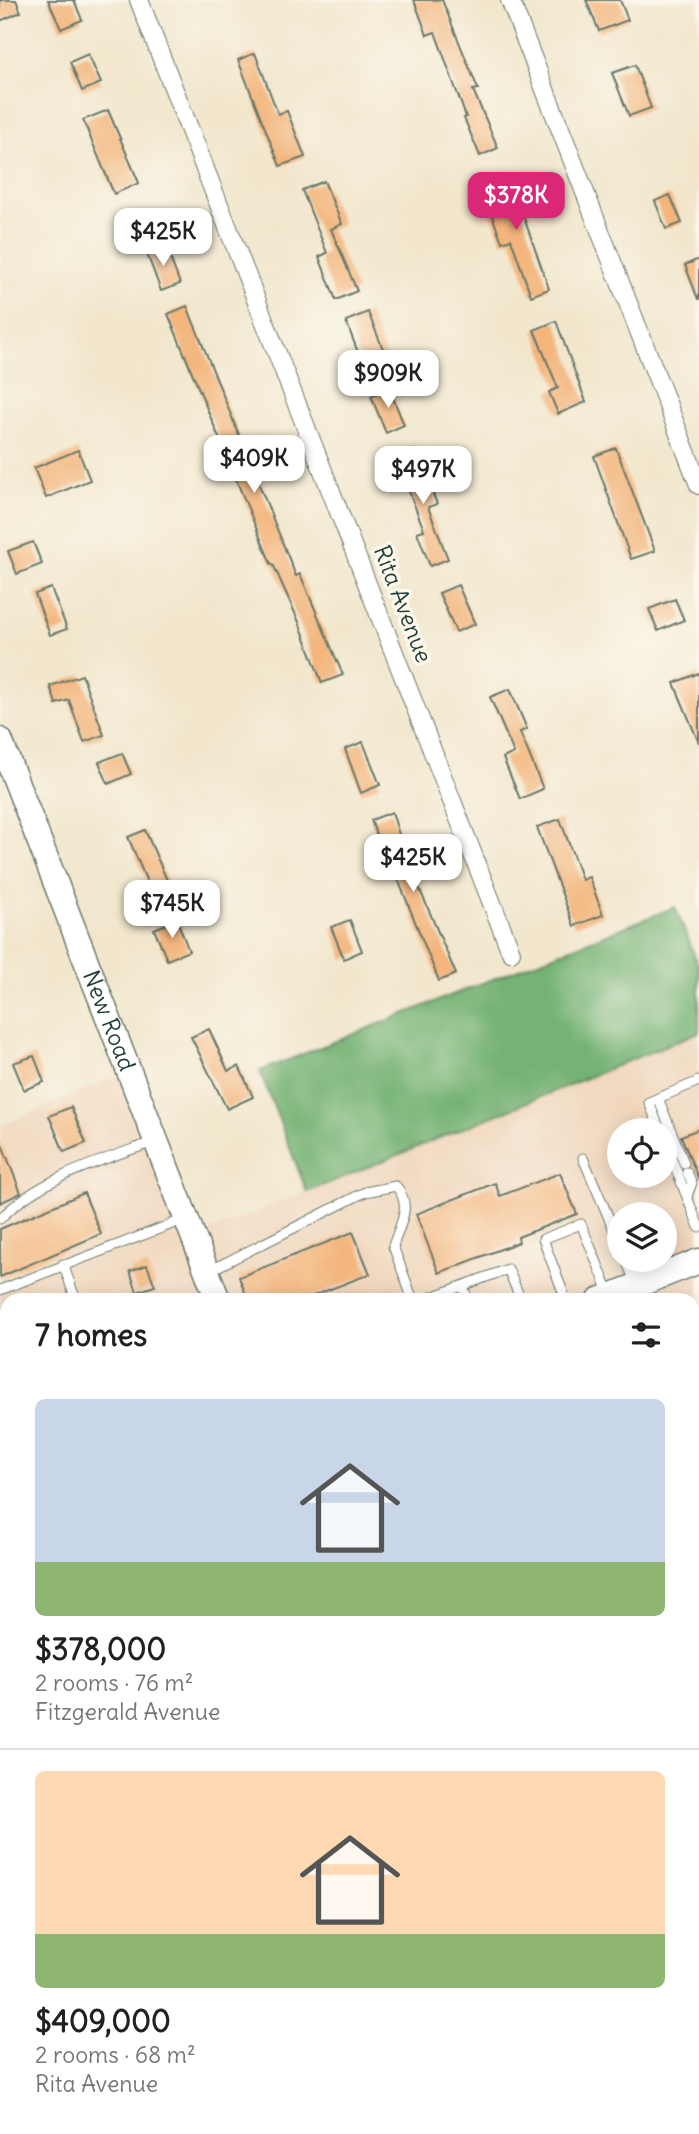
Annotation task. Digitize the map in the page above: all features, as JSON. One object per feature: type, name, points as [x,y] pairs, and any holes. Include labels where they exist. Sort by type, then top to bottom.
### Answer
[{"type":"street","name":"Rita Avenue","points":[[139,0],[512,952]]},
{"type":"street","points":[[510,0],[699,485]]},
{"type":"street","name":"New Road","points":[[0,740],[215,1293]]},
{"type":"street","points":[[619,1293],[699,1261]]},
{"type":"lane","points":[[655,1118],[649,1102],[699,1081]]},
{"type":"lane","points":[[658,1098],[692,1183],[687,1196]]},
{"type":"lane","points":[[0,1219],[31,1193],[89,1165],[156,1141]]},
{"type":"lane","points":[[583,1158],[607,1214]]},
{"type":"lane","points":[[677,1171],[687,1196],[695,1206],[699,1227]]},
{"type":"lane","points":[[207,1272],[365,1192],[396,1186],[405,1196],[405,1216],[393,1246],[410,1293]]},
{"type":"lane","points":[[0,1290],[187,1219]]},
{"type":"lane","points":[[563,1293],[543,1239],[581,1224],[604,1293]]},
{"type":"lane","points":[[63,1264],[73,1293]]},
{"type":"lane","points":[[444,1293],[508,1269],[518,1293]]},
{"type":"lane","points":[[631,1272],[637,1286]]},
{"type":"lane","points":[[463,1286],[466,1293]]},
{"type":"shaded area","points":[[699,1032],[699,1293],[0,1293],[0,1126],[129,1071],[194,1237]]},
{"type":"green space","points":[[675,907],[699,967],[699,1032],[307,1192],[260,1071]]},
{"type":"building","points":[[0,0],[16,0],[21,12],[0,21]]},
{"type":"building","points":[[48,0],[74,0],[82,20],[61,29]]},
{"type":"building","points":[[414,0],[442,0],[478,89],[473,90],[498,148],[480,156],[435,32],[427,35]]},
{"type":"building","points":[[586,0],[620,0],[628,20],[599,31]]},
{"type":"building","points":[[255,53],[278,114],[287,111],[305,157],[280,166],[238,60]]},
{"type":"building","points":[[88,54],[101,83],[82,91],[70,62]]},
{"type":"building","points":[[635,65],[651,108],[629,116],[612,73]]},
{"type":"building","points":[[108,110],[139,183],[114,194],[83,120]]},
{"type":"building","points":[[510,178],[549,289],[531,296],[511,239],[502,242],[482,189]]},
{"type":"building","points":[[324,181],[342,224],[331,229],[357,291],[336,300],[319,257],[327,253],[302,190]]},
{"type":"building","points":[[670,195],[682,223],[666,229],[655,201]]},
{"type":"building","points":[[165,244],[180,284],[161,291],[146,251]]},
{"type":"building","points":[[699,259],[699,299],[698,299],[685,265]]},
{"type":"building","points":[[187,306],[296,576],[300,574],[343,675],[322,683],[299,622],[271,564],[168,314]]},
{"type":"building","points":[[368,312],[387,359],[364,368],[346,321]]},
{"type":"building","points":[[556,321],[586,402],[558,414],[549,392],[558,388],[534,330]]},
{"type":"building","points":[[389,388],[404,425],[386,433],[371,396]]},
{"type":"building","points":[[616,448],[655,551],[631,559],[594,456]]},
{"type":"building","points":[[78,450],[90,480],[46,498],[34,468]]},
{"type":"building","points":[[415,450],[437,504],[428,507],[448,559],[430,566],[417,532],[424,530],[396,458]]},
{"type":"building","points":[[33,542],[42,564],[17,574],[8,551]]},
{"type":"building","points":[[458,585],[475,624],[456,632],[439,593]]},
{"type":"building","points":[[51,588],[67,629],[50,635],[35,594]]},
{"type":"building","points":[[675,599],[684,620],[658,631],[649,609]]},
{"type":"building","points":[[699,673],[699,743],[674,683]]},
{"type":"building","points":[[82,675],[104,735],[84,742],[69,700],[56,704],[50,686]]},
{"type":"building","points":[[510,689],[527,729],[520,732],[543,789],[520,799],[503,758],[514,753],[490,697]]},
{"type":"building","points":[[363,742],[380,785],[361,793],[345,749]]},
{"type":"building","points":[[122,753],[131,774],[108,784],[99,762]]},
{"type":"building","points":[[392,812],[406,857],[456,974],[439,981],[391,862],[387,864],[371,820]]},
{"type":"building","points":[[560,819],[582,880],[589,877],[603,915],[574,926],[537,827]]},
{"type":"building","points":[[145,830],[170,887],[152,894],[128,837]]},
{"type":"building","points":[[177,920],[189,951],[167,960],[154,929]]},
{"type":"building","points":[[350,920],[362,951],[344,959],[331,927]]},
{"type":"building","points":[[209,1029],[228,1071],[239,1066],[253,1097],[227,1109],[191,1037]]},
{"type":"building","points":[[34,1056],[44,1082],[24,1090],[13,1063]]},
{"type":"building","points":[[71,1107],[86,1143],[64,1152],[49,1116]]},
{"type":"building","points":[[699,1129],[699,1180],[681,1136]]},
{"type":"building","points":[[0,1142],[21,1193],[0,1203]]},
{"type":"building","points":[[560,1173],[577,1214],[518,1237],[519,1242],[439,1273],[416,1214],[495,1183],[500,1196]]},
{"type":"building","points":[[84,1193],[101,1234],[0,1277],[0,1229]]},
{"type":"building","points":[[353,1232],[370,1274],[320,1293],[245,1293],[239,1277]]},
{"type":"building","points":[[147,1265],[155,1286],[137,1292],[130,1271]]}]
